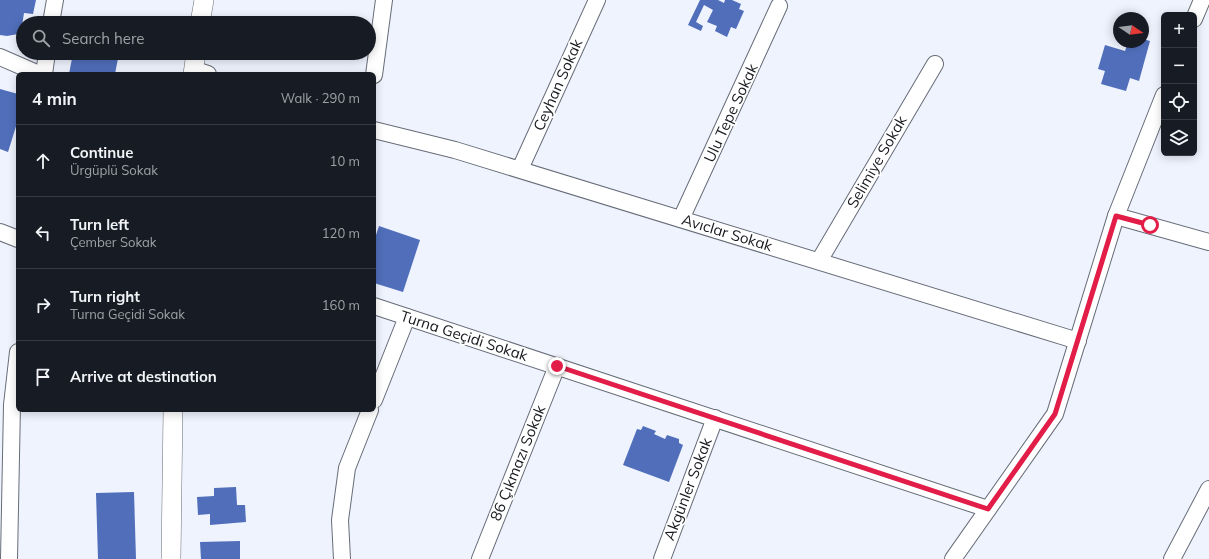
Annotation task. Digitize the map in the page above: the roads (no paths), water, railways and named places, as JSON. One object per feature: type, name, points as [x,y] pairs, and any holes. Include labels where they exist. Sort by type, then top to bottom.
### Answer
[{"type":"street","points":[[52,16],[55,0]]},
{"type":"street","points":[[201,16],[204,0]]},
{"type":"street","points":[[374,72],[384,0]]},
{"type":"street","name":"Ceyhan Sokak","points":[[520,169],[597,0]]},
{"type":"street","points":[[1197,12],[1202,0]]},
{"type":"street","name":"Ulu Tepe Sokak","points":[[681,219],[780,6]]},
{"type":"street","points":[[0,58],[33,72]]},
{"type":"street","points":[[44,72],[46,60]]},
{"type":"street","name":"Selimiye Sokak","points":[[819,261],[935,64]]},
{"type":"street","points":[[953,559],[1055,414],[1116,216],[1161,103]]},
{"type":"street","name":"Avıclar Sokak","points":[[376,130],[455,150],[520,169],[1078,341]]},
{"type":"street","points":[[1116,216],[1209,242]]},
{"type":"street","points":[[0,232],[16,238]]},
{"type":"street","name":"Turna Geçidi Sokak","points":[[376,307],[988,509]]},
{"type":"street","points":[[376,395],[407,316]]},
{"type":"street","name":"86 Çıkmazı Sokak","points":[[480,559],[557,366]]},
{"type":"street","points":[[9,559],[12,405],[16,370]]},
{"type":"street","points":[[171,559],[173,412]]},
{"type":"street","points":[[342,559],[340,520],[347,468],[369,412]]},
{"type":"street","name":"Akgünler Sokak","points":[[662,559],[715,418]]},
{"type":"street","points":[[1172,559],[1209,488]]}]
